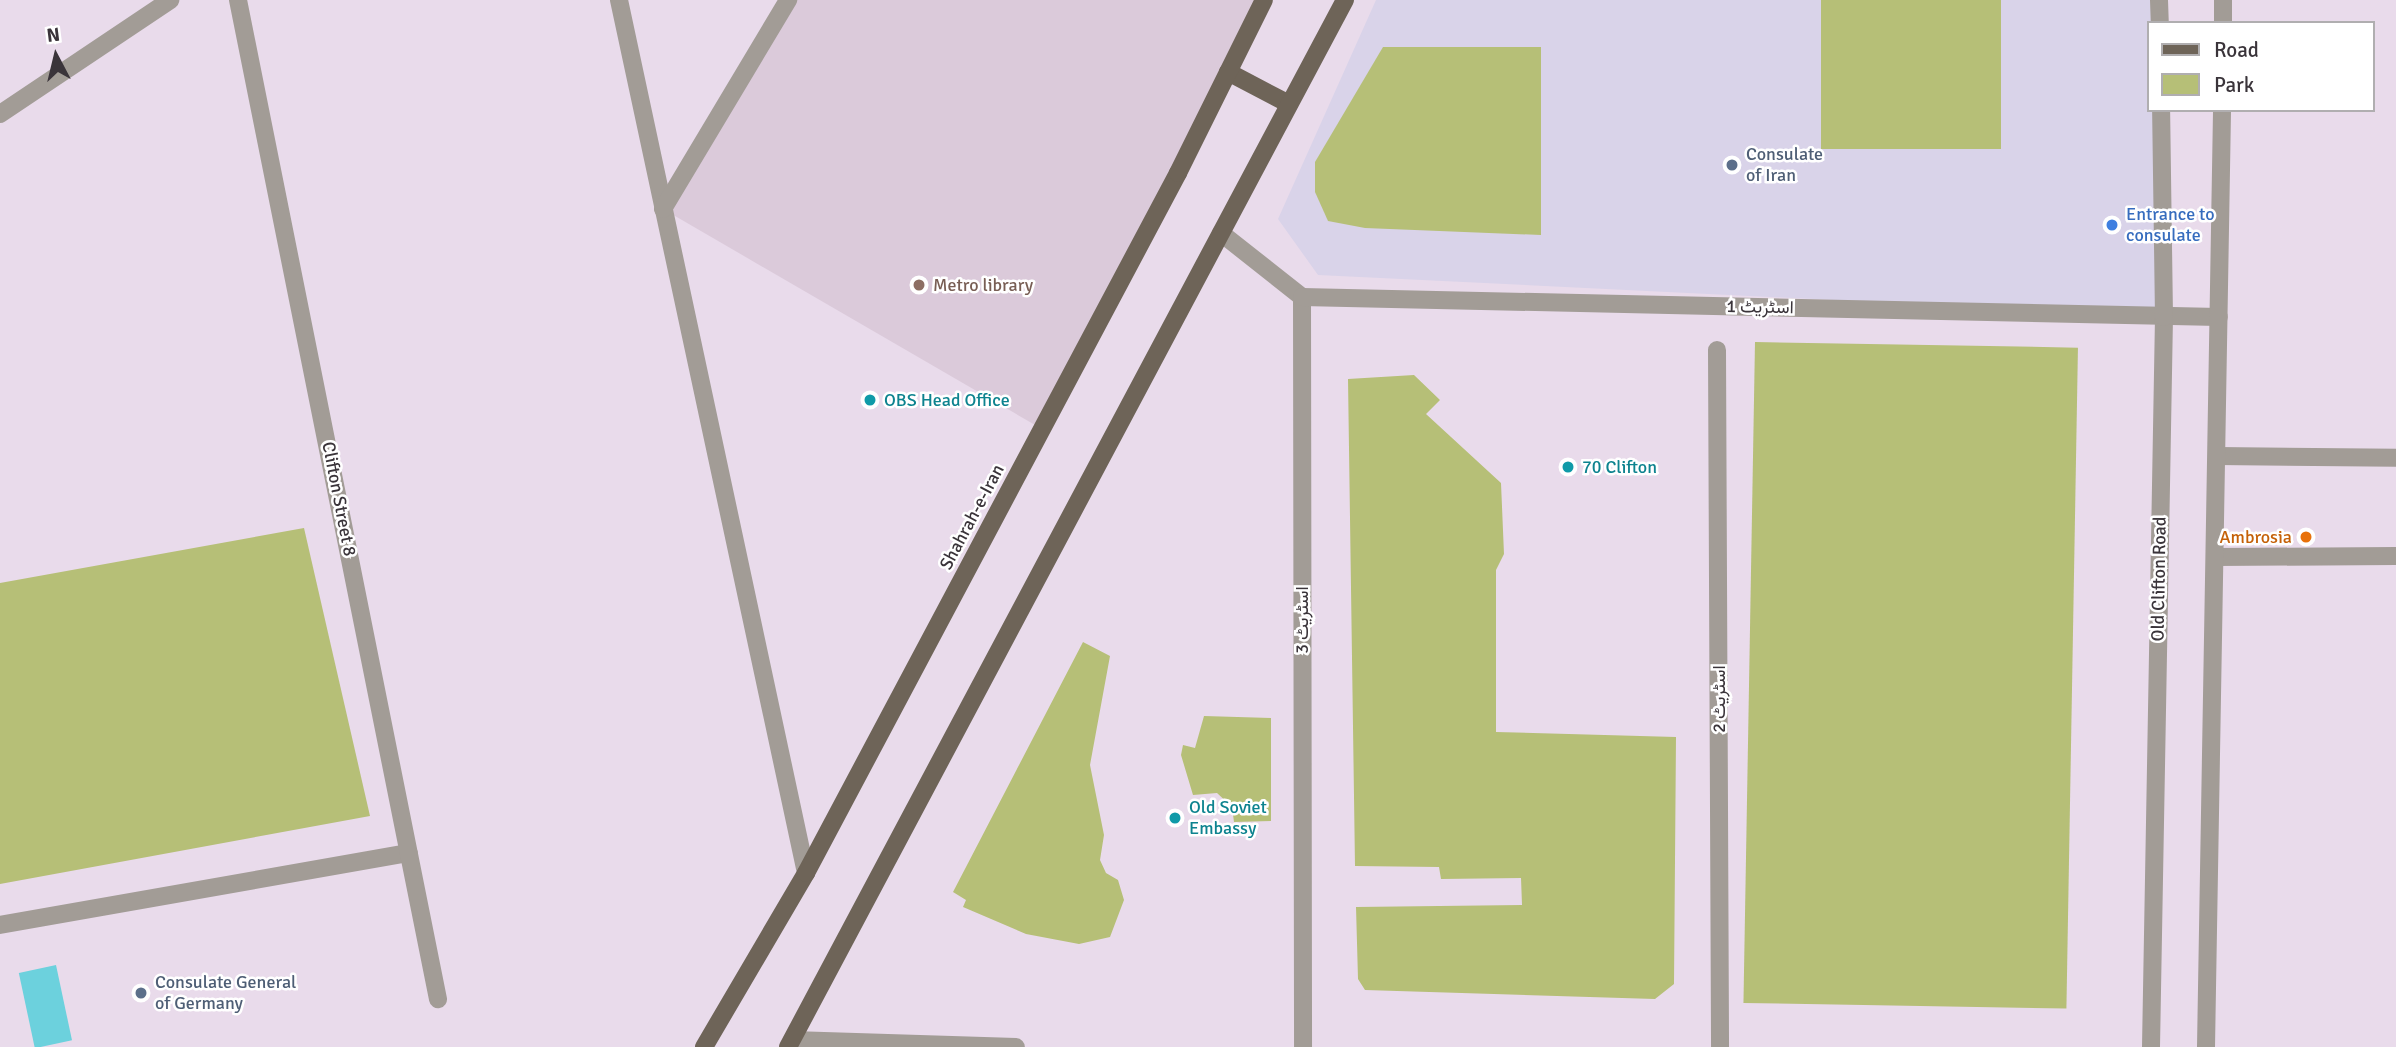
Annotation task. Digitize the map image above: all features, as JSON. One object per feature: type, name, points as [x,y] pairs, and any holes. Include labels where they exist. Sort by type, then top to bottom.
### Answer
[{"type":"main road","name":"Shahrah-e-Iran","points":[[704,1047],[806,873],[1264,0]]},
{"type":"main road","points":[[790,1043],[1345,0]]},
{"type":"main road","points":[[1228,72],[1289,104]]},
{"type":"street","points":[[0,114],[170,0]]},
{"type":"street","name":"Clifton Street 8","points":[[238,0],[438,999]]},
{"type":"street","points":[[619,0],[806,873]]},
{"type":"street","points":[[663,209],[788,0]]},
{"type":"street","points":[[2159,0],[2160,21]]},
{"type":"street","points":[[2222,21],[2223,0]]},
{"type":"street","name":"Old Clifton Road","points":[[2151,1047],[2164,317],[2161,112]]},
{"type":"street","points":[[2206,1047],[2222,112]]},
{"type":"street","points":[[1221,233],[1302,297]]},
{"type":"street","name":"اسٹریٹ 1","points":[[1302,297],[2219,317]]},
{"type":"street","name":"اسٹریٹ 3","points":[[1302,297],[1303,1047]]},
{"type":"street","name":"اسٹریٹ 2","points":[[1717,350],[1720,1047]]},
{"type":"street","points":[[2217,456],[2396,458]]},
{"type":"street","points":[[2215,557],[2396,556]]},
{"type":"street","points":[[0,925],[410,853]]},
{"type":"street","points":[[790,1043],[1016,1047]]},
{"type":"shaded area","points":[[788,0],[1266,0],[1042,429],[663,209]]},
{"type":"shaded area","name":"Consulate of Iran","points":[[1376,0],[2159,0],[2160,21],[2148,21],[2148,112],[2161,112],[2164,316],[1318,275],[1278,219]]},
{"type":"green space","points":[[1821,0],[2001,0],[2001,149],[1821,149]]},
{"type":"green space","points":[[1383,47],[1541,47],[1541,235],[1365,228],[1328,221],[1315,192],[1315,162]]},
{"type":"green space","points":[[1755,342],[2078,348],[2066,1009],[1743,1003]]},
{"type":"green space","points":[[1414,375],[1440,400],[1426,414],[1501,483],[1504,554],[1496,570],[1496,732],[1676,737],[1674,984],[1655,999],[1365,990],[1358,979],[1356,907],[1522,905],[1521,878],[1441,879],[1439,867],[1355,866],[1348,379]]},
{"type":"green space","points":[[304,528],[370,816],[0,884],[0,583]]},
{"type":"green space","points":[[1083,642],[1110,656],[1090,765],[1104,835],[1100,860],[1106,873],[1118,880],[1124,900],[1110,937],[1079,944],[1026,934],[963,907],[966,900],[953,892]]},
{"type":"green space","points":[[1204,716],[1271,718],[1271,821],[1234,822],[1232,807],[1217,793],[1193,795],[1181,755],[1183,745],[1195,748]]},
{"type":"water","points":[[56,965],[72,1040],[35,1047],[19,973]]},
{"type":"place","name":"Consulate of Iran","points":[[1732,165]]},
{"type":"place","name":"Entrance to consulate","points":[[2112,225]]},
{"type":"place","name":"Metro library","points":[[919,285]]},
{"type":"place","name":"OBS Head Office","points":[[870,400]]},
{"type":"place","name":"70 Clifton","points":[[1568,467]]},
{"type":"place","name":"Ambrosia","points":[[2306,537]]},
{"type":"place","name":"Old Soviet Embassy","points":[[1175,818]]},
{"type":"place","name":"Consulate General of Germany","points":[[141,993]]}]
